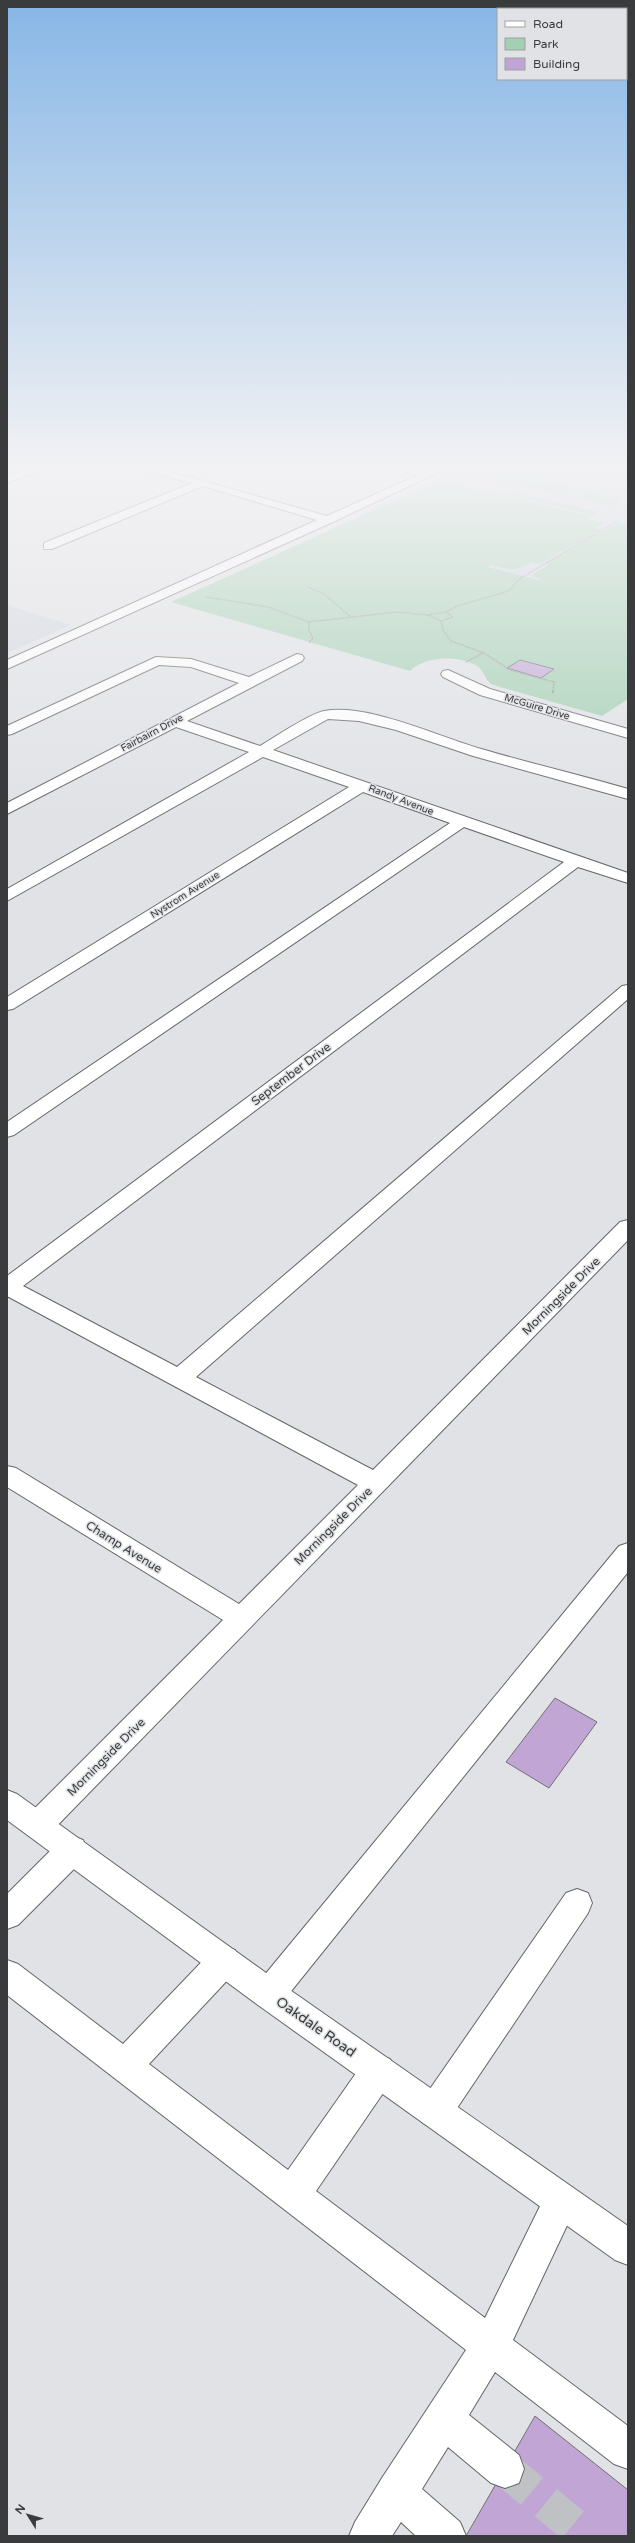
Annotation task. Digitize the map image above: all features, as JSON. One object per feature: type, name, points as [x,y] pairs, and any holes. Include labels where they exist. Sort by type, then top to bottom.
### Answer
[{"type":"street","points":[[7,666],[192,582]]},
{"type":"street","name":"Fairbairn Drive","points":[[7,809],[297,658]]},
{"type":"street","points":[[7,731],[156,661],[171,659],[186,662],[250,682]]},
{"type":"street","name":"McGuire Drive","points":[[448,674],[485,692],[628,734]]},
{"type":"street","points":[[7,896],[325,715],[338,713],[360,716],[479,753],[567,775],[628,794]]},
{"type":"street","name":"Randy Avenue","points":[[174,721],[461,822],[628,878]]},
{"type":"street","name":"Nystrom Avenue","points":[[7,1005],[362,786]]},
{"type":"street","points":[[7,1131],[461,822]]},
{"type":"street","name":"September Drive","points":[[7,1287],[575,860]]},
{"type":"street","points":[[179,1379],[628,990]]},
{"type":"street","name":"Morningside Drive","points":[[38,1825],[628,1227]]},
{"type":"street","points":[[7,1287],[376,1483]]},
{"type":"street","name":"Champ Avenue","points":[[7,1475],[242,1619]]},
{"type":"street","points":[[269,1994],[628,1553]]},
{"type":"street","name":"Oakdale Road","points":[[7,1803],[224,1962],[628,2247]]},
{"type":"street","points":[[7,1915],[72,1850]]},
{"type":"street","points":[[435,2111],[577,1903]]},
{"type":"street","points":[[125,2066],[224,1962]]},
{"type":"street","points":[[7,1975],[292,2196],[628,2450]]},
{"type":"street","points":[[292,2196],[378,2071]]},
{"type":"street","points":[[369,2536],[491,2345],[561,2200]]},
{"type":"street","points":[[444,2419],[505,2469]]},
{"type":"street","points":[[396,2492],[446,2536]]},
{"type":"path","points":[[174,590],[207,597],[252,603],[309,622],[383,612],[428,615],[446,612],[457,606],[509,591],[517,582]]},
{"type":"path","points":[[308,586],[324,594],[352,617]]},
{"type":"path","points":[[428,615],[441,621],[453,617],[446,612]]},
{"type":"path","points":[[441,621],[442,631],[449,639],[458,645],[484,653],[505,668],[554,682],[553,692],[564,700],[565,704],[554,712]]},
{"type":"shaded area","points":[[546,582],[628,582],[628,602]]},
{"type":"shaded area","points":[[7,605],[71,625],[7,653]]},
{"type":"green space","points":[[216,582],[628,582],[628,699],[602,716],[493,685],[488,681],[480,668],[470,662],[452,659],[433,660],[424,662],[410,671],[171,602]]},
{"type":"building","points":[[520,660],[554,669],[541,678],[507,668]]},
{"type":"building","points":[[555,1698],[597,1722],[549,1788],[506,1762]]},
{"type":"building","points":[[535,2416],[628,2490],[628,2536],[466,2536]]},
{"type":"tunnel","points":[[505,2469],[586,2536]]}]
